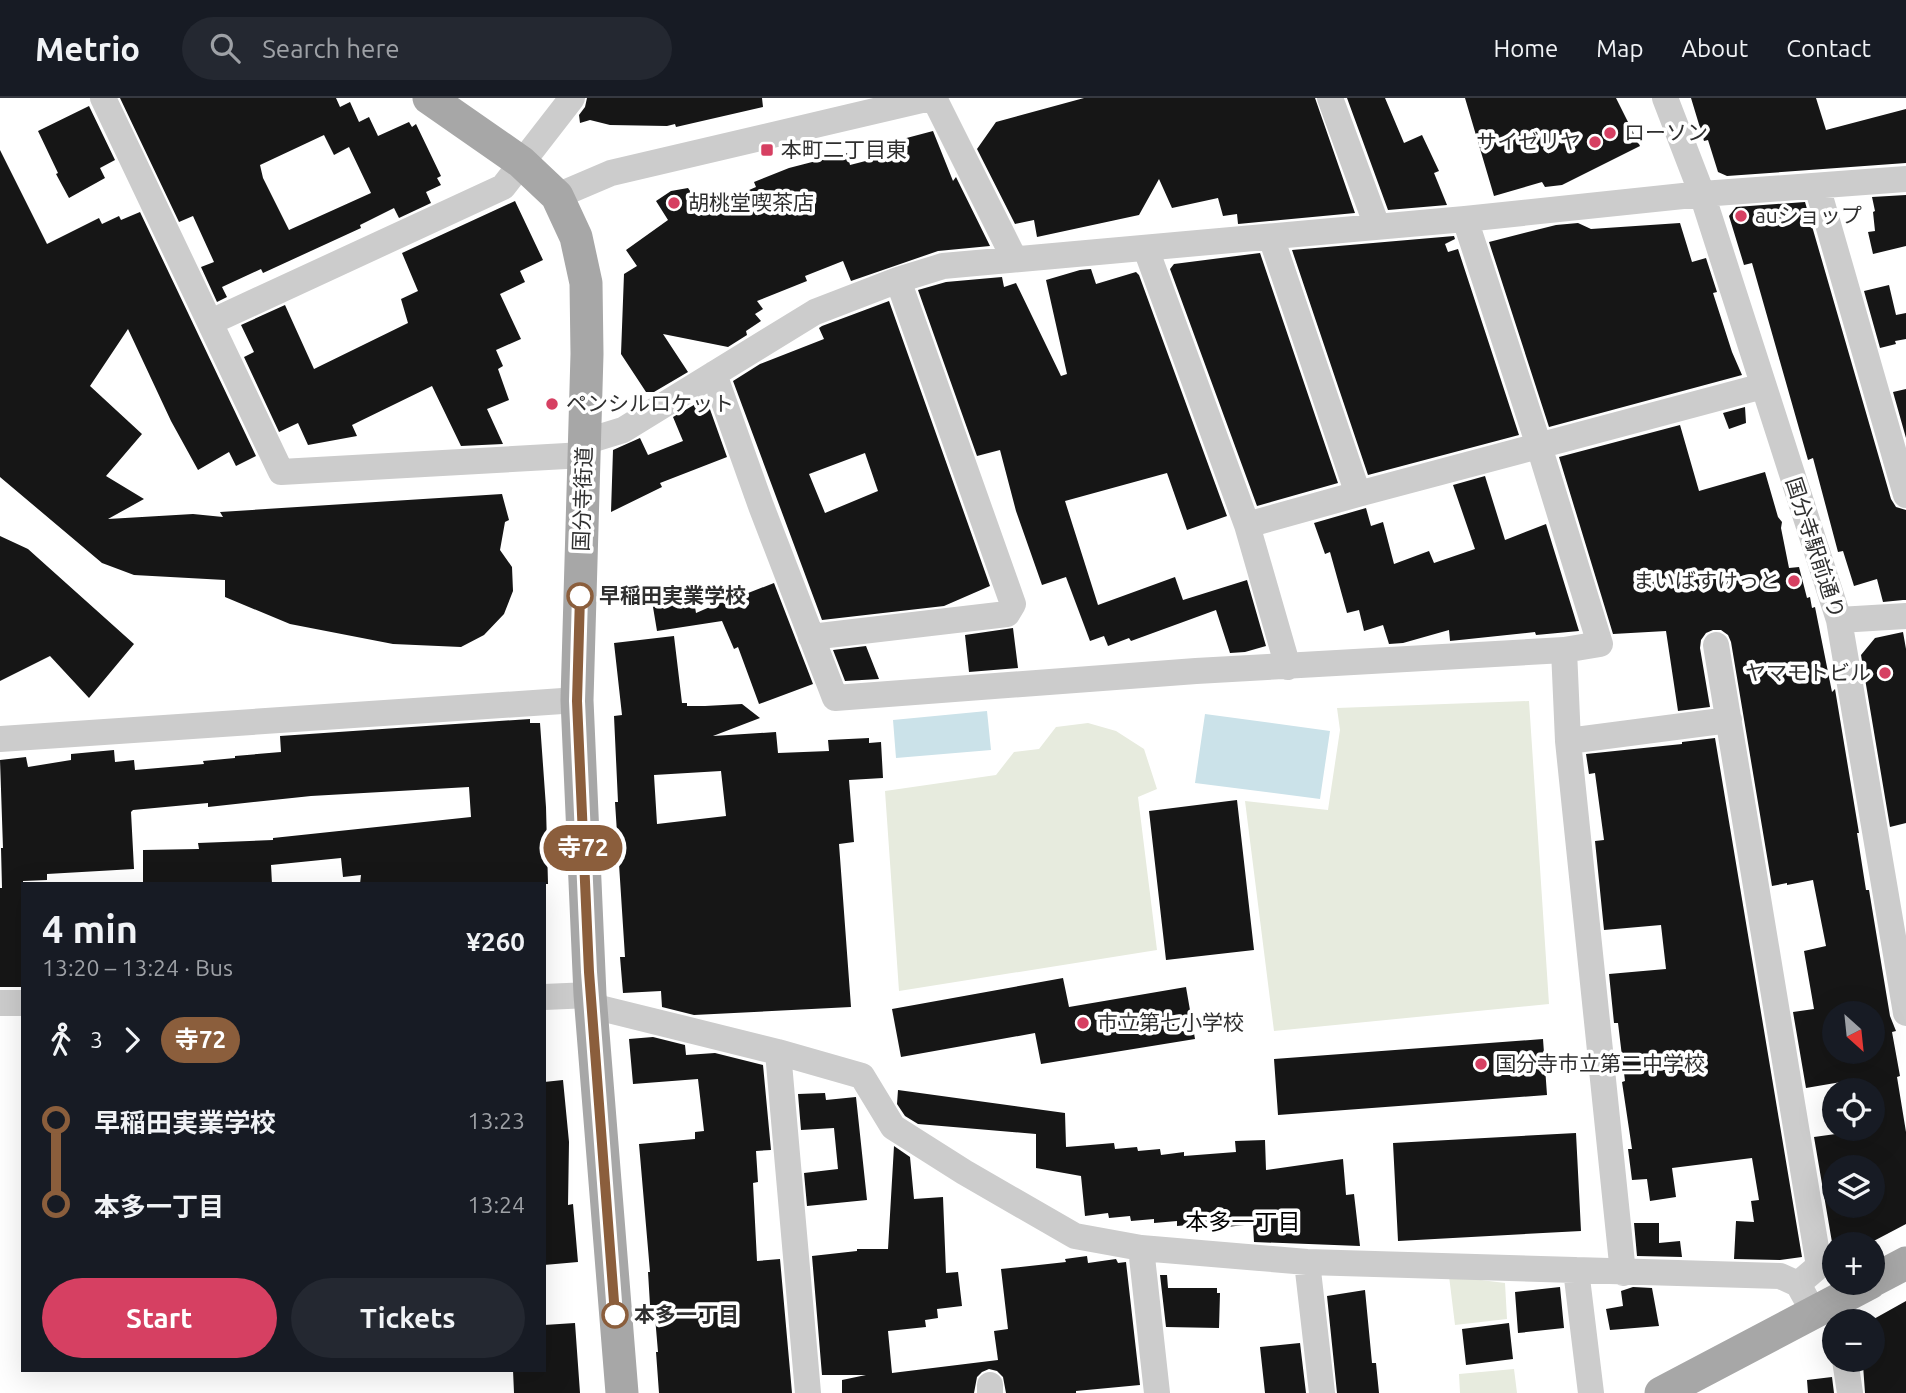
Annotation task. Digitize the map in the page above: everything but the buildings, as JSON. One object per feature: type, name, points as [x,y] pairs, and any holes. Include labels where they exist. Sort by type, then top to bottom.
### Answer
[{"type":"main road","points":[[429,98],[521,162],[557,196]]},
{"type":"main road","name":"国分寺街道","points":[[557,196],[576,237],[586,283],[587,354],[577,701],[591,1000],[622,1393]]},
{"type":"main road","points":[[1885,1274],[1906,1263]]},
{"type":"main road","points":[[1833,1309],[1853,1295]]},
{"type":"main road","points":[[1661,1393],[1822,1315]]},
{"type":"street","points":[[103,98],[281,472],[584,448],[623,430],[815,312],[943,266],[1465,219],[1702,194],[1906,179]]},
{"type":"street","points":[[211,322],[503,187],[572,98]]},
{"type":"street","points":[[557,196],[611,173],[932,98],[1014,258]]},
{"type":"street","points":[[1330,98],[1377,226]]},
{"type":"street","name":"国分寺駅前通り","points":[[1665,98],[1702,194],[1839,620],[1906,1013]]},
{"type":"street","points":[[1816,186],[1906,495]]},
{"type":"street","points":[[714,374],[761,506],[835,698],[1196,671],[1564,650],[1600,644],[1465,219]]},
{"type":"street","points":[[1271,237],[1358,494]]},
{"type":"street","points":[[1146,248],[1247,525],[1287,667]]},
{"type":"street","points":[[811,637],[1007,614],[1013,604],[898,280]]},
{"type":"street","points":[[1247,525],[1763,387]]},
{"type":"street","points":[[1839,620],[1906,615]]},
{"type":"street","points":[[1716,645],[1819,1266],[1798,1284]]},
{"type":"street","points":[[1564,650],[1568,741],[1623,1273]]},
{"type":"street","points":[[0,739],[577,701]]},
{"type":"street","points":[[1568,741],[1729,720]]},
{"type":"street","points":[[546,997],[591,1000],[862,1076],[893,1127],[964,1172],[1075,1236],[1141,1248],[1307,1262],[1780,1276],[1798,1284],[1826,1309]]},
{"type":"street","points":[[0,1003],[21,1003]]},
{"type":"street","points":[[778,1052],[808,1393]]},
{"type":"street","points":[[1141,1248],[1157,1393]]},
{"type":"street","points":[[1307,1262],[1322,1393]]},
{"type":"street","points":[[1576,1270],[1591,1393]]},
{"type":"street","points":[[1847,1372],[1850,1393]]},
{"type":"shaded area","points":[[1529,701],[1549,1004],[1274,1031],[1245,801],[1328,810],[1340,730],[1337,708]]},
{"type":"shaded area","points":[[1088,723],[1116,731],[1144,749],[1157,789],[1138,797],[1157,950],[899,991],[885,791],[996,775],[1014,752],[1039,749],[1056,727]]},
{"type":"shaded area","points":[[1449,1276],[1505,1283],[1507,1319],[1455,1325]]},
{"type":"shaded area","points":[[1514,1369],[1517,1393],[1460,1393],[1459,1374]]},
{"type":"water","points":[[987,711],[991,750],[896,758],[893,720]]},
{"type":"water","points":[[1205,714],[1330,731],[1320,799],[1195,783]]},
{"type":"bus line","name":"寺72","points":[[580,596],[577,701],[589,972],[615,1315]]},
{"type":"place","name":"ローソン","points":[[1610,133]]},
{"type":"place","name":"サイゼリヤ","points":[[1595,142]]},
{"type":"place","name":"本町二丁目東","points":[[767,150]]},
{"type":"place","name":"胡桃堂喫茶店","points":[[674,203]]},
{"type":"place","name":"auショップ","points":[[1741,216]]},
{"type":"place","name":"ペンシルロケット","points":[[552,404]]},
{"type":"place","name":"まいばすけっと","points":[[1794,581]]},
{"type":"place","name":"早稲田実業学校","points":[[580,596]]},
{"type":"place","name":"ヤマモトビル","points":[[1885,673]]},
{"type":"place","name":"市立第七小学校","points":[[1083,1023]]},
{"type":"place","name":"国分寺市立第二中学校","points":[[1481,1064]]},
{"type":"place","name":"本多一丁目","points":[[615,1315]]},
{"type":"district","name":"本多一丁目","points":[[1243,1222]]}]
